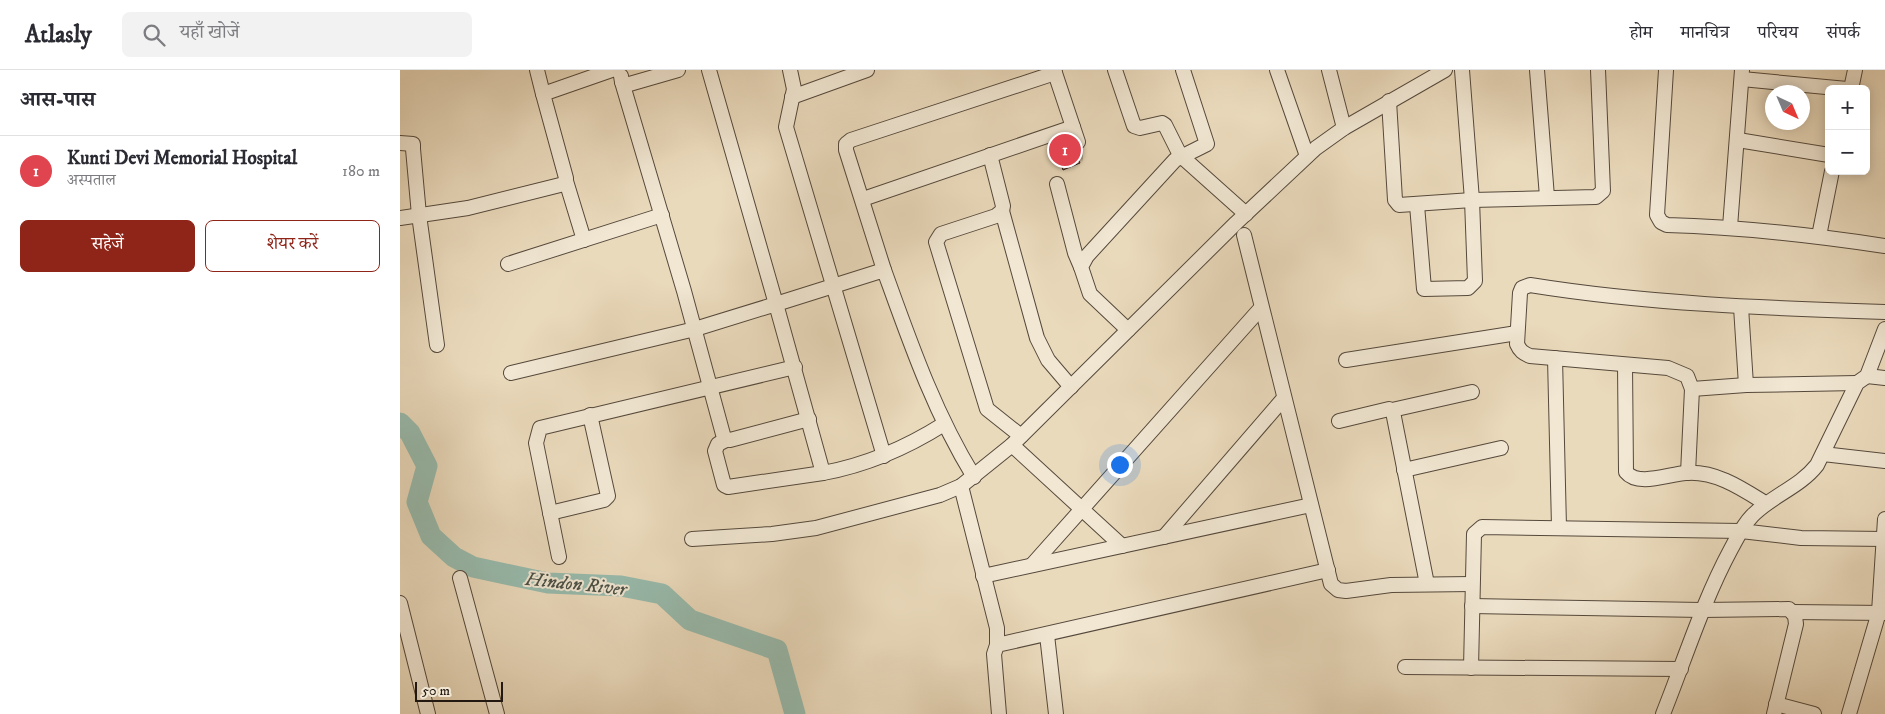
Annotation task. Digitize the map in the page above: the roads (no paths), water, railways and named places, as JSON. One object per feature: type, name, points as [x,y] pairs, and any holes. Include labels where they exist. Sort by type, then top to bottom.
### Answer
[{"type":"street","points":[[537,70],[566,181],[584,240]]},
{"type":"street","points":[[543,94],[612,70]]},
{"type":"street","points":[[620,76],[631,84],[678,70]]},
{"type":"street","points":[[709,70],[795,367],[823,473]]},
{"type":"street","points":[[790,70],[793,81],[792,97],[786,126],[884,456]]},
{"type":"street","points":[[792,97],[868,70]]},
{"type":"street","points":[[1115,70],[1134,126],[1140,128],[1162,123],[1165,125],[1180,155],[1246,214]]},
{"type":"street","points":[[1081,267],[1087,256],[1180,155],[1201,149],[1207,144],[1183,70]]},
{"type":"street","points":[[1277,70],[1307,156]]},
{"type":"street","points":[[1329,70],[1344,128]]},
{"type":"street","points":[[692,540],[772,534],[816,528],[940,496],[961,486],[1017,441],[1307,156],[1344,128],[1389,100],[1445,70]]},
{"type":"street","points":[[1417,205],[1424,289],[1468,288],[1475,281],[1472,200],[1462,70]]},
{"type":"street","points":[[1537,70],[1547,197]]},
{"type":"street","points":[[1389,100],[1395,200],[1399,205],[1472,200],[1596,197],[1602,193],[1598,70]]},
{"type":"street","points":[[1666,70],[1657,215],[1661,222],[1667,225],[1730,227],[1818,236],[1885,246]]},
{"type":"street","points":[[1850,85],[1855,70]]},
{"type":"street","points":[[974,477],[944,424],[926,385],[884,270],[846,150],[846,144],[851,140],[1054,72],[1078,142]]},
{"type":"street","points":[[1730,227],[1742,75],[1825,86]]},
{"type":"street","points":[[620,76],[726,440]]},
{"type":"street","points":[[863,199],[1073,127]]},
{"type":"street","points":[[1738,140],[1825,154]]},
{"type":"street","points":[[400,143],[413,144],[420,215],[437,344]]},
{"type":"street","points":[[990,155],[1003,206],[1002,211],[1037,338],[1048,360],[1071,387]]},
{"type":"street","points":[[1818,236],[1831,175]]},
{"type":"street","points":[[400,218],[468,208],[566,181]]},
{"type":"street","points":[[1057,184],[1074,253],[1090,294],[1128,330]]},
{"type":"street","points":[[1002,211],[996,216],[941,234],[936,242],[987,409],[1082,510],[1122,546]]},
{"type":"street","points":[[508,264],[662,215]]},
{"type":"street","points":[[1244,236],[1332,584],[1338,590],[1426,584],[1472,584]]},
{"type":"street","points":[[511,373],[695,329],[884,270]]},
{"type":"street","points":[[1688,473],[1692,389],[1687,376],[1682,372],[1668,368],[1530,356],[1520,350],[1517,344],[1520,292],[1522,288],[1530,285],[1620,298],[1741,307],[1885,312]]},
{"type":"street","points":[[1741,307],[1746,385]]},
{"type":"street","points":[[1032,566],[1261,308]]},
{"type":"street","points":[[1663,714],[1702,610],[1724,562],[1741,531],[1750,518],[1766,503],[1810,474],[1823,454],[1862,380],[1885,329]]},
{"type":"street","points":[[1346,360],[1517,332]]},
{"type":"street","points":[[1555,358],[1559,527]]},
{"type":"street","points":[[1626,364],[1626,472],[1629,476],[1642,479],[1688,473],[1720,478],[1766,503]]},
{"type":"street","points":[[559,557],[536,443],[537,434],[544,425],[710,389],[795,367]]},
{"type":"street","points":[[1692,389],[1885,378]]},
{"type":"street","points":[[1339,421],[1472,392]]},
{"type":"street","points":[[1164,537],[1284,398]]},
{"type":"street","points":[[1392,410],[1426,584]]},
{"type":"street","points":[[550,513],[604,500],[608,496],[590,415]]},
{"type":"street","points":[[809,419],[726,440],[718,444],[715,451],[724,485],[728,487],[844,469],[884,456],[914,443],[944,424]]},
{"type":"street","points":[[1404,470],[1501,448]]},
{"type":"street","points":[[1823,454],[1885,460]]},
{"type":"street","points":[[961,486],[997,628],[997,645],[994,654],[999,714]]},
{"type":"street","points":[[983,576],[1311,505]]},
{"type":"street","points":[[1848,714],[1882,613],[1885,519]]},
{"type":"street","points":[[1471,668],[1474,534],[1482,526],[1741,531],[1794,538],[1885,539]]},
{"type":"street","points":[[997,645],[1328,570]]},
{"type":"street","points":[[460,578],[498,714]]},
{"type":"street","points":[[400,603],[428,714]]},
{"type":"street","points":[[1472,606],[1702,610],[1783,608],[1789,609],[1792,612],[1882,613]]},
{"type":"street","points":[[1792,612],[1796,624],[1775,709],[1814,714]]},
{"type":"street","points":[[1047,635],[1056,714]]},
{"type":"street","points":[[1405,667],[1681,669]]},
{"type":"waterway","name":"Hindon River","points":[[400,423],[410,433],[427,466],[417,502],[431,536],[454,557],[473,567],[548,583],[621,586],[662,594],[690,620],[777,650],[795,714]]},
{"type":"place","name":"Kunti Devi Memorial Hospital","points":[[1065,150]]}]
